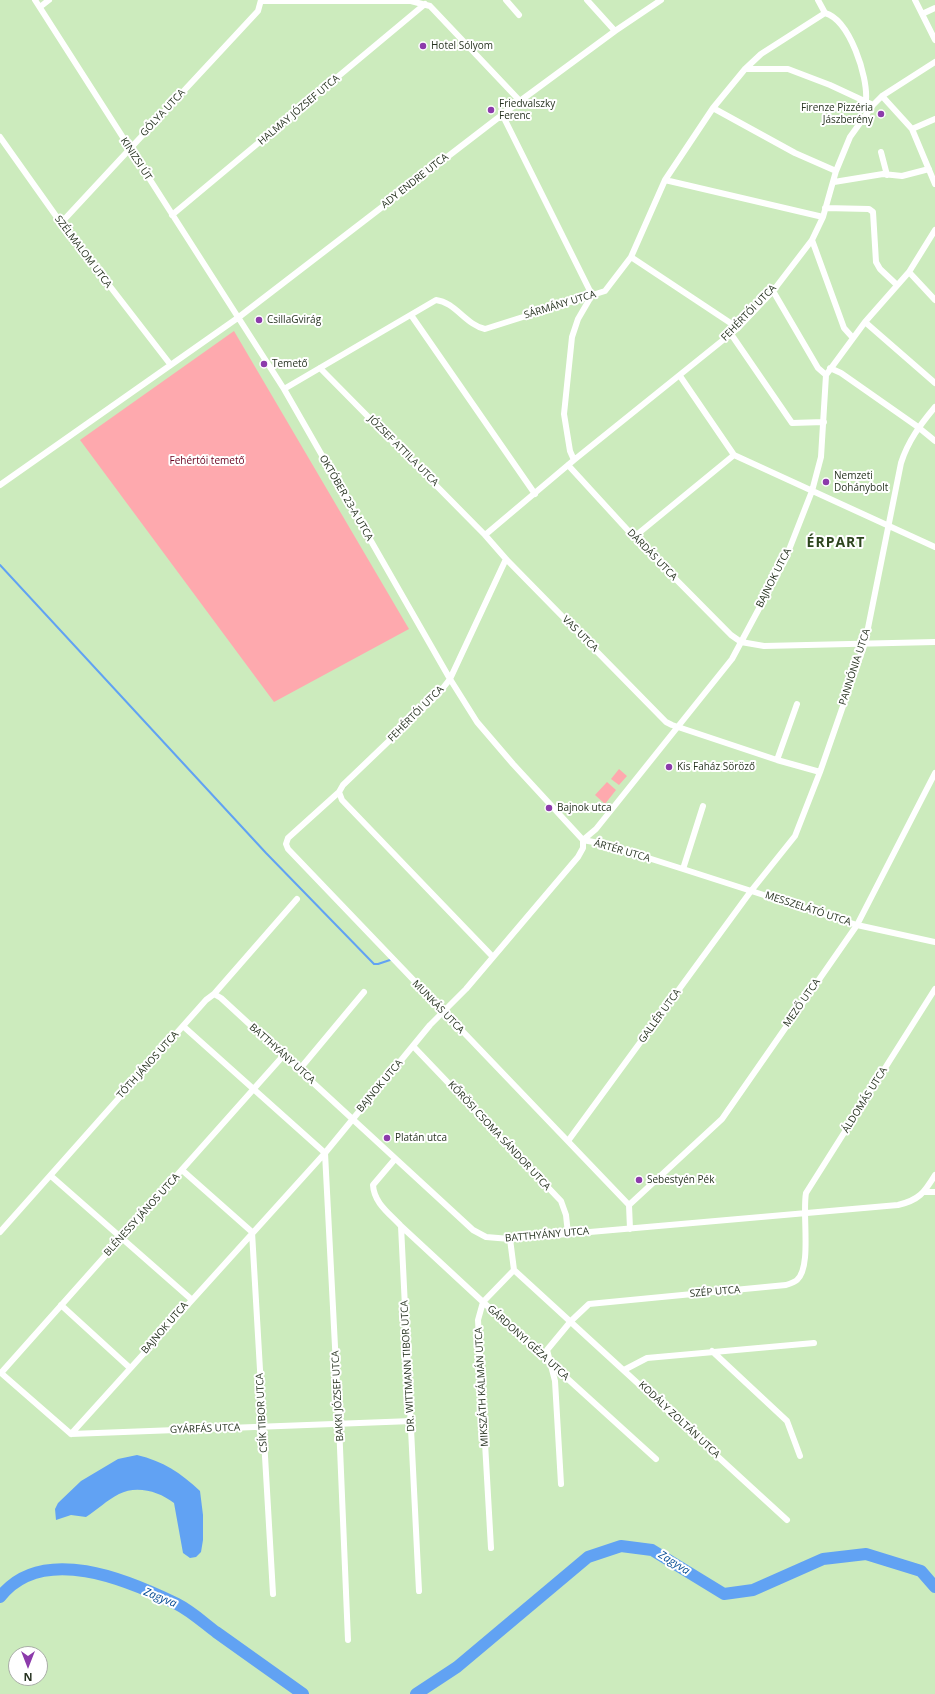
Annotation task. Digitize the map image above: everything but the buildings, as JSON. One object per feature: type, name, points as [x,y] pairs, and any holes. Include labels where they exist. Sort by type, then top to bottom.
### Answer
[{"type":"street","name":"KINIZSI ÚT","points":[[35,0],[130,150],[239,317]]},
{"type":"street","points":[[40,7],[49,0]]},
{"type":"street","points":[[261,0],[411,1],[425,4],[430,6],[520,101]]},
{"type":"street","name":"GÓLYA UTCA","points":[[61,222],[130,150],[258,11],[261,0]]},
{"type":"street","points":[[506,0],[520,15]]},
{"type":"street","points":[[587,0],[615,31]]},
{"type":"street","name":"ADY ENDRE UTCA","points":[[0,485],[72,436],[170,364],[239,317],[502,114],[615,31],[661,0]]},
{"type":"street","points":[[818,0],[825,13],[832,15],[836,19],[850,40],[864,78],[867,90],[866,100]]},
{"type":"street","points":[[915,0],[935,40]]},
{"type":"street","name":"HALMAY JÓZSEF UTCA","points":[[172,215],[425,4]]},
{"type":"street","points":[[922,14],[935,8]]},
{"type":"street","name":"SÁRMÁNY UTCA","points":[[284,389],[436,300],[444,301],[476,327],[485,329],[605,291],[631,257],[665,180],[713,108],[745,69],[761,54],[825,13]]},
{"type":"street","name":"FEHÉRTÓI UTCA","points":[[485,535],[574,460],[738,328],[772,290],[812,240],[823,217],[836,171],[850,137],[873,105],[882,96],[935,62]]},
{"type":"street","points":[[745,69],[788,69],[866,100],[873,105]]},
{"type":"street","points":[[882,96],[912,129],[935,184]]},
{"type":"street","points":[[713,108],[795,153],[836,171]]},
{"type":"street","points":[[502,114],[592,295],[578,319],[572,337],[564,414],[570,451],[574,460]]},
{"type":"street","points":[[912,129],[935,118]]},
{"type":"street","name":"SZÉLMALOM UTCA","points":[[0,137],[129,314],[170,364]]},
{"type":"street","points":[[881,152],[888,175]]},
{"type":"street","points":[[834,182],[888,175],[894,177],[902,176],[929,169]]},
{"type":"street","points":[[665,180],[823,217]]},
{"type":"street","points":[[825,208],[869,209],[873,212],[876,262],[880,269],[896,285]]},
{"type":"street","name":"BAJNOK UTCA","points":[[71,1434],[191,1299],[325,1153],[352,1118],[442,1012],[466,989],[578,857],[583,848],[583,840],[596,829],[679,728],[732,659],[785,560],[812,491],[821,457],[826,375],[865,322],[909,272],[935,230]]},
{"type":"street","points":[[812,240],[844,328],[853,338]]},
{"type":"street","points":[[631,257],[738,328]]},
{"type":"street","points":[[909,272],[935,300]]},
{"type":"street","points":[[772,290],[818,368],[826,375]]},
{"type":"street","points":[[411,315],[534,494]]},
{"type":"street","name":"OKTÓBER 23-A UTCA","points":[[239,317],[284,389],[450,679]]},
{"type":"street","points":[[865,322],[935,383]]},
{"type":"street","points":[[731,334],[792,423],[824,422]]},
{"type":"street","name":"JÓZSEF ATTILA UTCA","points":[[320,368],[485,535]]},
{"type":"street","points":[[830,368],[841,373],[918,427],[935,441]]},
{"type":"street","points":[[680,376],[734,455],[888,527],[935,547]]},
{"type":"street","name":"PANNÓNIA UTCA","points":[[751,890],[795,836],[820,772],[865,643],[901,463],[906,448],[918,427],[935,407]]},
{"type":"street","points":[[634,537],[734,455]]},
{"type":"street","name":"DÁRDÁS UTCA","points":[[568,465],[634,537],[731,635],[741,642]]},
{"type":"street","name":"VAS UTCA","points":[[485,535],[506,560],[666,722],[679,728],[777,760],[820,772]]},
{"type":"street","name":"FEHÉRTÓI UTCA","points":[[339,792],[344,785],[439,693],[450,679],[506,560]]},
{"type":"street","points":[[741,642],[764,646],[935,642]]},
{"type":"street","name":"ÁRTÉR UTCA","points":[[450,679],[478,722],[513,764],[583,840],[604,844],[683,869]]},
{"type":"street","points":[[777,760],[797,704]]},
{"type":"street","name":"MEZŐ UTCA","points":[[629,1205],[722,1119],[857,925],[935,772]]},
{"type":"street","points":[[339,792],[342,800],[493,957]]},
{"type":"street","name":"MUNKÁS UTCA","points":[[339,792],[288,838],[286,844],[288,849],[442,1012],[629,1205]]},
{"type":"street","points":[[683,869],[703,806]]},
{"type":"street","name":"MESSZELÁTÓ UTCA","points":[[683,869],[857,925],[935,942]]},
{"type":"street","name":"GALLÉR UTCA","points":[[568,1141],[751,890]]},
{"type":"street","name":"TÓTH JÁNOS UTCA","points":[[0,1232],[297,900]]},
{"type":"street","name":"ÁLDOMÁS UTCA","points":[[804,1214],[806,1193],[935,989]]},
{"type":"street","points":[[299,1070],[364,992]]},
{"type":"street","name":"BATTHYÁNY UTCA","points":[[214,994],[221,998],[473,1230],[486,1237],[510,1239],[898,1205],[909,1202],[924,1192],[935,1175]]},
{"type":"street","points":[[184,1026],[252,1089],[325,1153]]},
{"type":"street","name":"KŐRÖSI CSOMA SÁNDOR UTCA","points":[[414,1046],[561,1201],[566,1214],[568,1234]]},
{"type":"street","name":"BLÉNESSY JÁNOS UTCA","points":[[71,1434],[1,1373],[121,1236],[283,1056]]},
{"type":"street","name":"BAKKI JÓZSEF UTCA","points":[[325,1153],[348,1640]]},
{"type":"street","points":[[395,1158],[373,1185],[374,1194],[379,1204],[401,1226]]},
{"type":"street","points":[[182,1170],[252,1232]]},
{"type":"street","points":[[50,1176],[121,1236],[191,1299]]},
{"type":"street","points":[[924,1192],[935,1192]]},
{"type":"street","points":[[629,1205],[630,1229]]},
{"type":"street","name":"SZÉP UTCA","points":[[549,1361],[547,1350],[589,1304],[786,1285],[797,1280],[802,1273],[806,1253],[804,1214]]},
{"type":"street","name":"GÁRDONYI GÉZA UTCA","points":[[401,1226],[482,1302],[656,1459]]},
{"type":"street","name":"DR. WITTMANN TIBOR UTCA","points":[[401,1226],[412,1421],[419,1591]]},
{"type":"street","name":"CSÍK TIBOR UTCA","points":[[252,1232],[273,1594]]},
{"type":"street","points":[[510,1239],[514,1270],[572,1321]]},
{"type":"street","points":[[482,1302],[514,1270]]},
{"type":"street","name":"MIKSZÁTH KÁLMÁN UTCA","points":[[482,1302],[478,1320],[491,1548]]},
{"type":"street","points":[[61,1305],[130,1368]]},
{"type":"street","name":"KODÁLY ZOLTÁN UTCA","points":[[572,1321],[787,1520]]},
{"type":"street","points":[[624,1370],[647,1358],[814,1343]]},
{"type":"street","points":[[712,1351],[787,1421],[800,1456]]},
{"type":"street","points":[[549,1361],[555,1381],[561,1484]]},
{"type":"street","name":"GYÁRFÁS UTCA","points":[[71,1434],[412,1421]]},
{"type":"green space","name":"Fehértói temető","points":[[234,331],[409,629],[274,702],[80,440]]},
{"type":"green space","points":[[619,769],[627,776],[619,785],[611,779]]},
{"type":"green space","points":[[607,782],[616,790],[605,804],[595,795]]},
{"type":"water","points":[[137,1455],[171,1468],[200,1491],[203,1515],[203,1540],[201,1552],[196,1557],[190,1558],[183,1553],[174,1503],[161,1495],[147,1491],[126,1491],[110,1499],[86,1517],[71,1515],[56,1520],[55,1509],[58,1503],[81,1481],[118,1459]]},
{"type":"waterway","points":[[0,565],[266,853],[374,964],[390,960]]},
{"type":"waterway","name":"Zagyva","points":[[416,1694],[457,1667],[588,1557],[621,1546],[652,1550],[724,1594],[753,1590],[823,1559],[866,1554],[921,1571],[935,1587]]},
{"type":"waterway","name":"Zagyva","points":[[0,1597],[18,1581],[38,1572],[62,1569],[86,1571],[111,1577],[135,1585],[182,1607],[303,1694]]},
{"type":"place","name":"Hotel Sólyom","points":[[423,46]]},
{"type":"place","name":"Friedvalszky Ferenc","points":[[491,110]]},
{"type":"place","name":"Firenze Pizzéria Jászberény","points":[[881,114]]},
{"type":"place","name":"CsillaGvirág","points":[[259,320]]},
{"type":"place","name":"Temető","points":[[264,364]]},
{"type":"place","name":"Nemzeti Dohánybolt","points":[[826,482]]},
{"type":"place","name":"Kis Faház Söröző","points":[[669,767]]},
{"type":"place","name":"Bajnok utca","points":[[549,808]]},
{"type":"place","name":"Platán utca","points":[[387,1138]]},
{"type":"place","name":"Sebestyén Pék","points":[[639,1180]]},
{"type":"district","name":"ÉRPART","points":[[836,543]]}]
